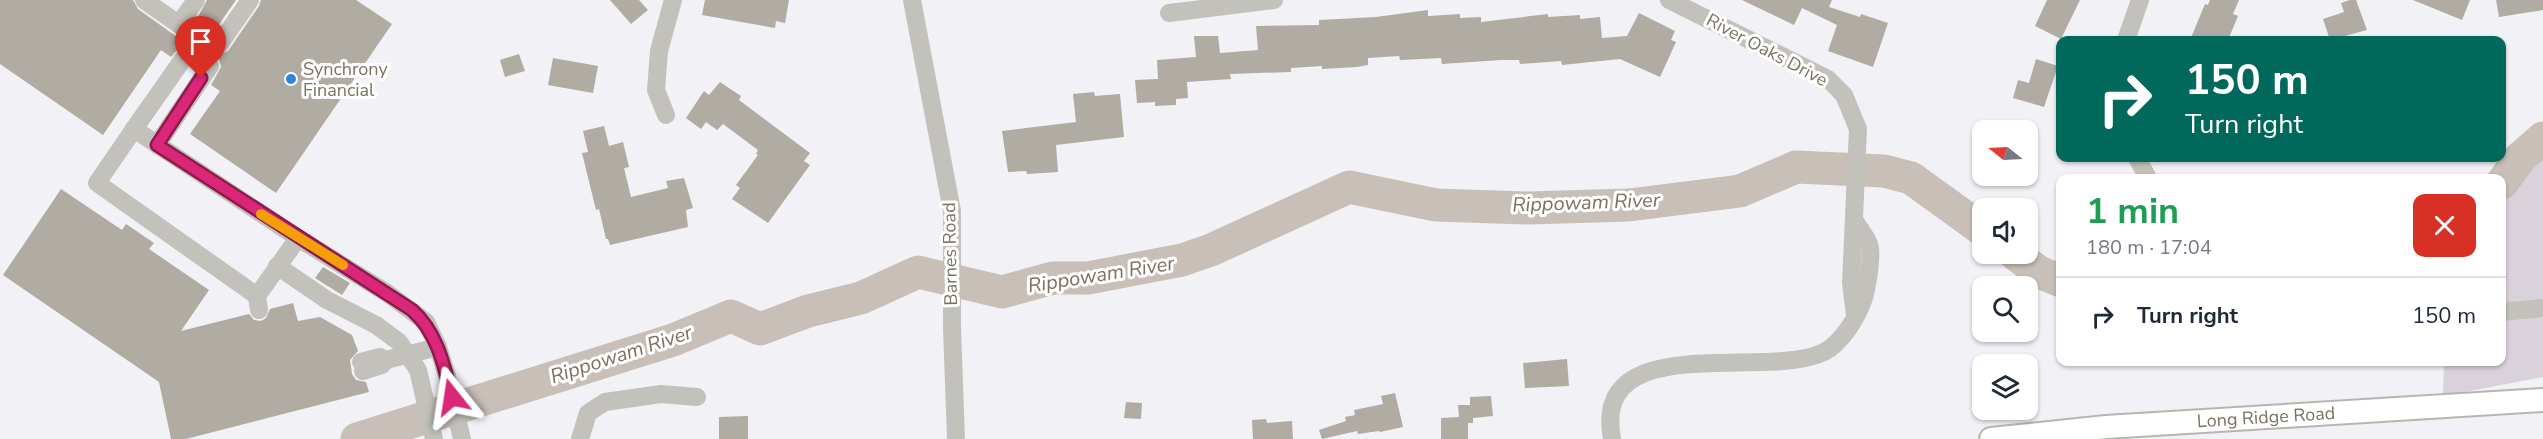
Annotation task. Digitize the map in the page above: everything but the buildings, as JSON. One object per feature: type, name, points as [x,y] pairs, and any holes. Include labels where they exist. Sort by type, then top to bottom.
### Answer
[{"type":"main road","name":"Long Ridge Road","points":[[1991,439],[2106,427],[2543,400]]},
{"type":"street","points":[[144,0],[179,24],[205,47],[210,66],[157,145]]},
{"type":"street","points":[[179,24],[196,0]]},
{"type":"street","points":[[250,0],[219,45],[188,52],[97,183],[258,303],[277,266],[298,238]]},
{"type":"street","points":[[666,115],[656,90],[659,51],[673,0]]},
{"type":"street","name":"Barnes Road","points":[[912,0],[952,211],[952,328],[956,439]]},
{"type":"street","points":[[1169,12],[1274,0]]},
{"type":"street","name":"River Oaks Drive","points":[[1612,439],[1610,413],[1613,399],[1620,388],[1641,374],[1677,365],[1775,362],[1814,356],[1826,351],[1849,330],[1863,301],[1868,284],[1870,246],[1855,221],[1858,129],[1844,95],[1828,79],[1669,0]]},
{"type":"street","points":[[2127,36],[2140,0]]},
{"type":"street","points":[[134,129],[298,238],[412,310],[426,322],[438,347],[447,376],[462,439]]},
{"type":"street","points":[[277,266],[327,300],[376,325],[399,342],[418,370],[434,439]]},
{"type":"street","points":[[2506,312],[2543,308]]},
{"type":"street","points":[[362,367],[382,365],[386,360],[438,347]]},
{"type":"street","points":[[580,439],[588,413],[605,402],[660,394],[698,397]]},
{"type":"shaded area","points":[[2543,135],[2543,377],[2443,396],[2444,366],[2506,366],[2506,174],[2499,174]]},
{"type":"waterway","name":"Rippowam River","points":[[2506,177],[2520,158],[2543,138]]},
{"type":"waterway","name":"Rippowam River","points":[[357,439],[673,340],[731,316],[760,329],[808,311],[861,298],[918,272],[1002,292],[1053,278],[1088,278],[1182,260],[1211,250],[1349,187],[1436,205],[1529,208],[1629,205],[1740,191],[1796,167],[1884,171],[1911,178],[1972,222]]},
{"type":"waterway","name":"Rippowam River","points":[[2028,264],[2039,272],[2056,279]]},
{"type":"slow traffic","points":[[261,214],[343,265]]},
{"type":"place","name":"Synchrony Financial","points":[[291,79]]},
{"type":"route","points":[[201,78],[157,145],[412,310],[426,322],[438,347],[452,397]]}]
